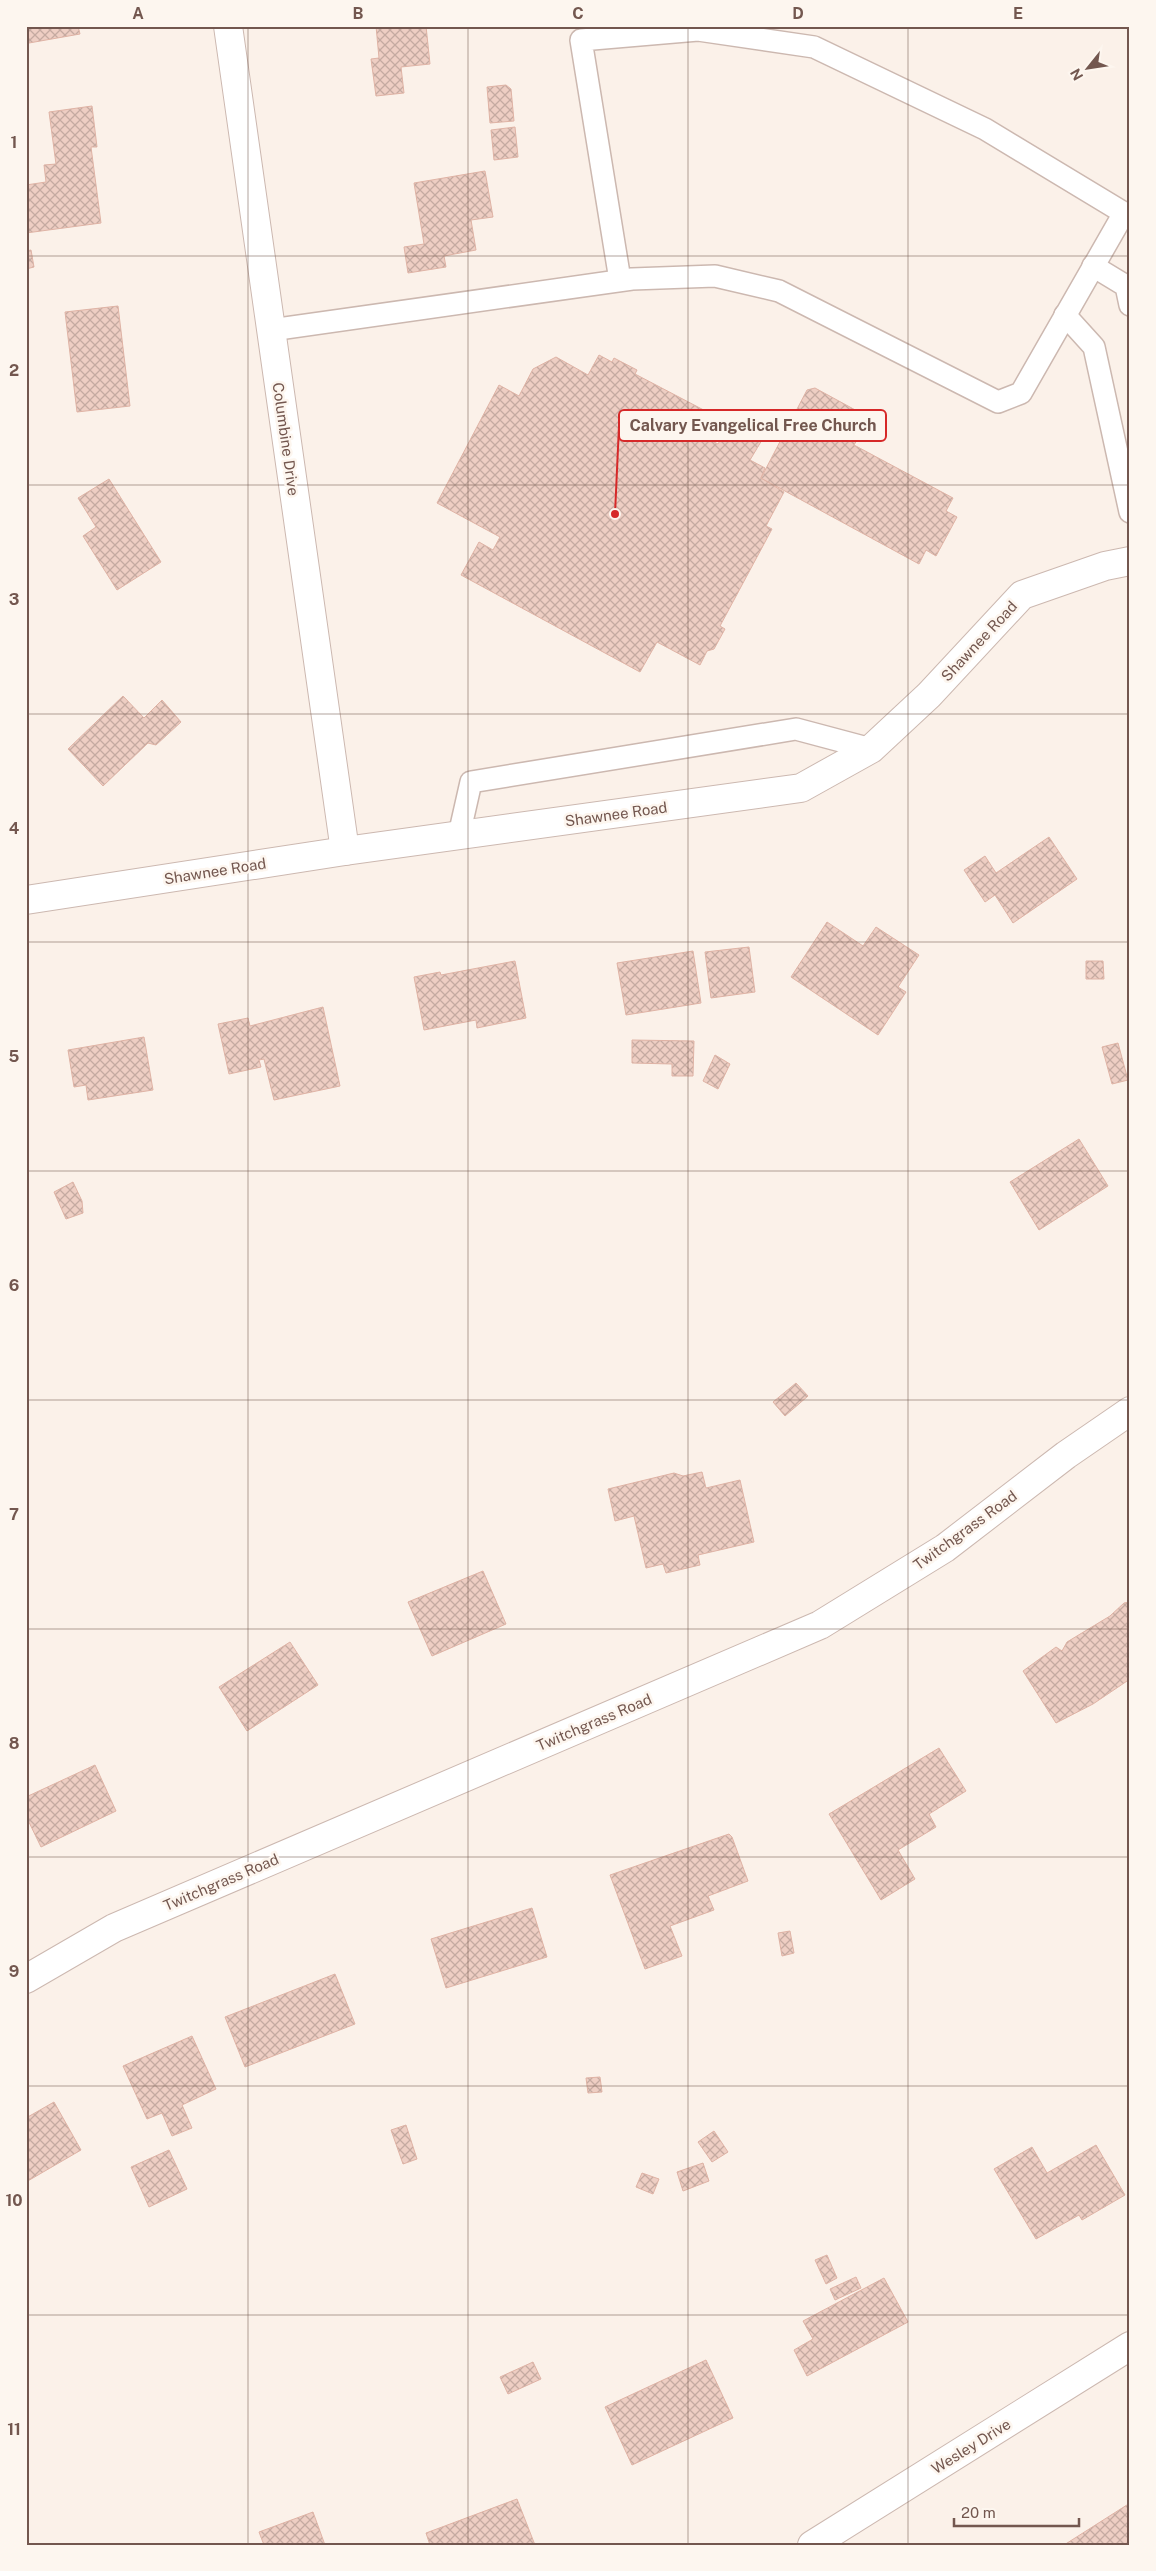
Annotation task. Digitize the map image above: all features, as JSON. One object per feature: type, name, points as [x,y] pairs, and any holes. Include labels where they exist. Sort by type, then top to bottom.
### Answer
[{"type":"street","name":"Columbine Drive","points":[[228,26],[345,851]]},
{"type":"street","name":"Shawnee Road","points":[[26,900],[345,851],[801,788],[871,749],[929,695],[1022,595],[1105,566],[1130,561]]},
{"type":"street","name":"Twitchgrass Road","points":[[26,1979],[114,1928],[820,1625],[946,1548],[1066,1455],[1130,1411]]},
{"type":"street","name":"Wesley Drive","points":[[812,2545],[1130,2346]]},
{"type":"lane","points":[[271,330],[620,280],[715,276],[780,291],[998,402],[1021,393],[1124,213],[993,134],[814,47],[698,30],[581,40],[620,280]]},
{"type":"lane","points":[[1093,266],[1126,286],[1130,305]]},
{"type":"lane","points":[[1065,315],[1094,347],[1130,512]]},
{"type":"lane","points":[[459,835],[471,782],[796,728],[871,749]]},
{"type":"building","points":[[27,26],[78,26],[80,34],[29,43]]},
{"type":"building","points":[[376,26],[426,26],[430,64],[401,67],[404,93],[376,96],[371,59],[379,58]]},
{"type":"building","points":[[506,85],[511,89],[514,121],[490,123],[487,87]]},
{"type":"building","points":[[92,106],[97,147],[91,147],[101,223],[26,233],[26,185],[46,182],[44,165],[56,164],[49,112]]},
{"type":"building","points":[[515,127],[518,157],[494,160],[491,130]]},
{"type":"building","points":[[485,171],[493,217],[471,220],[476,250],[444,256],[446,267],[408,273],[404,247],[424,244],[414,183]]},
{"type":"building","points":[[31,250],[34,267],[26,269],[26,251]]},
{"type":"building","points":[[118,306],[130,406],[77,412],[65,312]]},
{"type":"building","points":[[599,355],[612,362],[614,358],[637,370],[635,374],[717,417],[706,438],[718,444],[730,423],[762,440],[750,460],[765,468],[761,478],[784,492],[766,526],[772,529],[720,626],[725,629],[714,649],[707,651],[700,665],[657,642],[640,672],[461,575],[479,542],[493,550],[500,537],[437,503],[499,385],[519,396],[533,369],[556,357],[588,375]]},
{"type":"building","points":[[815,388],[870,418],[854,445],[953,498],[946,511],[957,517],[936,556],[926,550],[919,564],[761,478],[807,390]]},
{"type":"building","points":[[109,479],[161,562],[117,590],[83,536],[96,527],[78,498]]},
{"type":"building","points":[[123,696],[144,718],[162,700],[181,722],[156,745],[148,743],[103,786],[68,749]]},
{"type":"building","points":[[1049,837],[1077,879],[1013,923],[995,895],[985,902],[964,870],[985,856],[996,873]]},
{"type":"building","points":[[827,922],[863,946],[876,927],[919,955],[898,987],[906,992],[878,1035],[791,977]]},
{"type":"building","points":[[749,947],[755,992],[711,998],[705,952]]},
{"type":"building","points":[[693,951],[701,1003],[626,1015],[617,963]]},
{"type":"building","points":[[515,961],[526,1018],[477,1028],[476,1020],[424,1030],[414,977],[440,972],[441,975]]},
{"type":"building","points":[[1086,961],[1103,961],[1104,979],[1086,979]]},
{"type":"building","points":[[323,1007],[340,1086],[274,1100],[264,1059],[259,1060],[261,1067],[229,1074],[218,1024],[248,1018],[250,1026]]},
{"type":"building","points":[[144,1037],[153,1090],[88,1100],[86,1085],[74,1087],[68,1050]]},
{"type":"building","points":[[632,1040],[694,1041],[693,1076],[672,1076],[672,1064],[632,1063]]},
{"type":"building","points":[[1118,1043],[1128,1080],[1112,1084],[1102,1047]]},
{"type":"building","points":[[715,1055],[730,1064],[718,1089],[703,1081]]},
{"type":"building","points":[[1079,1139],[1108,1186],[1039,1230],[1010,1182]]},
{"type":"building","points":[[73,1182],[82,1201],[83,1213],[66,1219],[54,1192]]},
{"type":"building","points":[[796,1383],[808,1396],[785,1416],[773,1402]]},
{"type":"building","points":[[702,1472],[706,1488],[740,1480],[754,1542],[698,1555],[700,1565],[666,1573],[663,1564],[646,1568],[634,1516],[615,1521],[608,1489],[674,1473],[683,1476]]},
{"type":"building","points":[[483,1571],[506,1624],[432,1656],[408,1602]]},
{"type":"building","points":[[1130,1602],[1130,1679],[1093,1704],[1056,1723],[1023,1671],[1056,1647],[1062,1651],[1067,1642],[1110,1616],[1124,1603]]},
{"type":"building","points":[[290,1642],[318,1685],[247,1731],[219,1687]]},
{"type":"building","points":[[939,1748],[966,1791],[929,1814],[936,1827],[898,1850],[915,1879],[881,1900],[829,1814]]},
{"type":"building","points":[[95,1765],[116,1811],[41,1847],[26,1816],[26,1797]]},
{"type":"building","points":[[729,1834],[732,1837],[748,1881],[708,1896],[714,1910],[670,1926],[682,1956],[645,1969],[610,1875]]},
{"type":"building","points":[[532,1908],[547,1957],[446,1988],[431,1939]]},
{"type":"building","points":[[790,1931],[794,1953],[782,1956],[778,1933]]},
{"type":"building","points":[[335,1974],[355,2024],[245,2067],[225,2017]]},
{"type":"building","points":[[192,2036],[216,2089],[182,2105],[192,2128],[172,2136],[162,2113],[147,2119],[123,2066]]},
{"type":"building","points":[[600,2077],[602,2092],[588,2093],[586,2078]]},
{"type":"building","points":[[54,2102],[81,2150],[26,2182],[26,2118]]},
{"type":"building","points":[[406,2125],[417,2159],[403,2164],[391,2130]]},
{"type":"building","points":[[714,2131],[728,2152],[712,2162],[698,2142]]},
{"type":"building","points":[[1096,2145],[1125,2195],[1082,2220],[1079,2215],[1036,2239],[994,2169],[1032,2147],[1047,2173]]},
{"type":"building","points":[[169,2150],[187,2189],[149,2207],[131,2167]]},
{"type":"building","points":[[703,2163],[709,2181],[683,2191],[677,2172]]},
{"type":"building","points":[[642,2173],[659,2179],[653,2194],[636,2187]]},
{"type":"building","points":[[827,2255],[837,2278],[826,2284],[815,2260]]},
{"type":"building","points":[[856,2277],[861,2288],[835,2300],[830,2289]]},
{"type":"building","points":[[884,2278],[908,2322],[807,2376],[794,2350],[813,2339],[803,2321]]},
{"type":"building","points":[[706,2360],[733,2418],[632,2465],[605,2407]]},
{"type":"building","points":[[533,2362],[541,2379],[508,2394],[500,2377]]},
{"type":"building","points":[[517,2499],[535,2545],[430,2545],[426,2533]]},
{"type":"building","points":[[1130,2503],[1130,2545],[1064,2545]]},
{"type":"building","points":[[313,2512],[325,2545],[264,2545],[259,2532]]},
{"type":"place","name":"Calvary Evangelical Free Church","points":[[615,514]]}]
